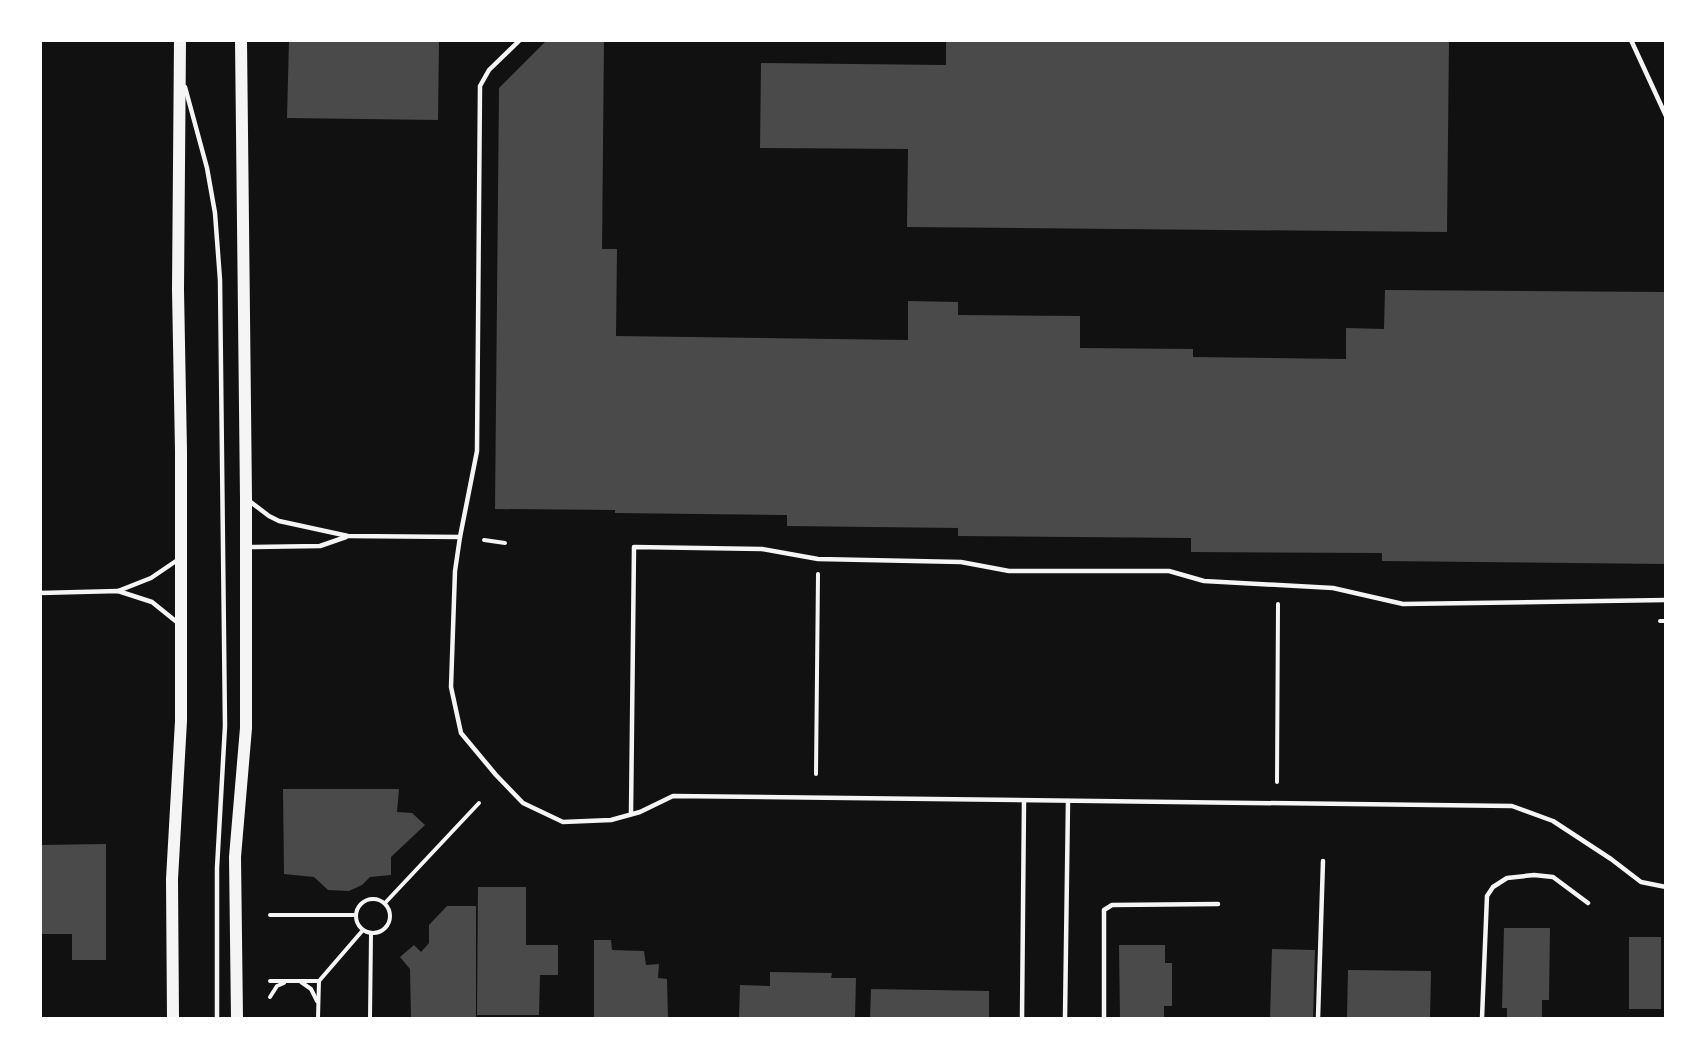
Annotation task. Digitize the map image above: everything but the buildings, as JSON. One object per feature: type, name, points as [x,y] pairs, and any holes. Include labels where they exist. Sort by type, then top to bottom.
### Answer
[{"type":"main road","points":[[173,1018],[172,879],[181,721],[178,290],[180,40]]},
{"type":"main road","points":[[237,1018],[235,857],[246,728],[241,40]]},
{"type":"lane","points":[[520,40],[489,70],[480,86],[477,451],[455,571],[451,687],[460,733],[523,803],[563,822],[611,820],[674,796],[1512,806],[1553,821],[1611,859],[1641,882],[1665,887]]},
{"type":"lane","points":[[1631,40],[1665,116]]},
{"type":"lane","points":[[180,64],[188,105],[207,168],[215,213],[220,280],[225,726],[218,868],[217,1018]]},
{"type":"lane","points":[[246,499],[279,521],[348,536],[460,537]]},
{"type":"lane","points":[[246,548],[320,546],[348,536]]},
{"type":"lane","points":[[631,814],[634,547],[762,549],[818,559],[961,562],[1009,571],[1169,571],[1204,581],[1333,588],[1403,604],[1665,600]]},
{"type":"lane","points":[[40,593],[118,591],[151,579],[181,558]]},
{"type":"lane","points":[[118,591],[152,602],[181,626]]},
{"type":"lane","points":[[1022,1018],[1024,801]]},
{"type":"lane","points":[[1065,1018],[1068,801]]},
{"type":"lane","points":[[1318,1018],[1323,861]]},
{"type":"lane","points":[[1482,1018],[1487,896],[1493,887],[1507,878],[1534,875],[1553,877],[1588,903]]},
{"type":"lane","points":[[1104,1018],[1104,910],[1112,905],[1218,904]]},
{"type":"path","points":[[484,540],[505,543]]},
{"type":"path","points":[[816,774],[818,574]]},
{"type":"path","points":[[1277,782],[1278,604]]},
{"type":"path","points":[[386,903],[479,803]]},
{"type":"path","points":[[376,898],[386,903],[390,920],[383,930],[371,933],[363,930],[357,924],[356,915],[357,908],[365,900],[376,898]]},
{"type":"path","points":[[270,915],[356,915]]},
{"type":"path","points":[[318,1018],[318,981],[363,930]]},
{"type":"path","points":[[370,1018],[371,933]]},
{"type":"path","points":[[270,981],[318,981]]},
{"type":"path","points":[[270,997],[277,986],[287,981]]},
{"type":"path","points":[[301,981],[315,994],[318,1004]]}]
